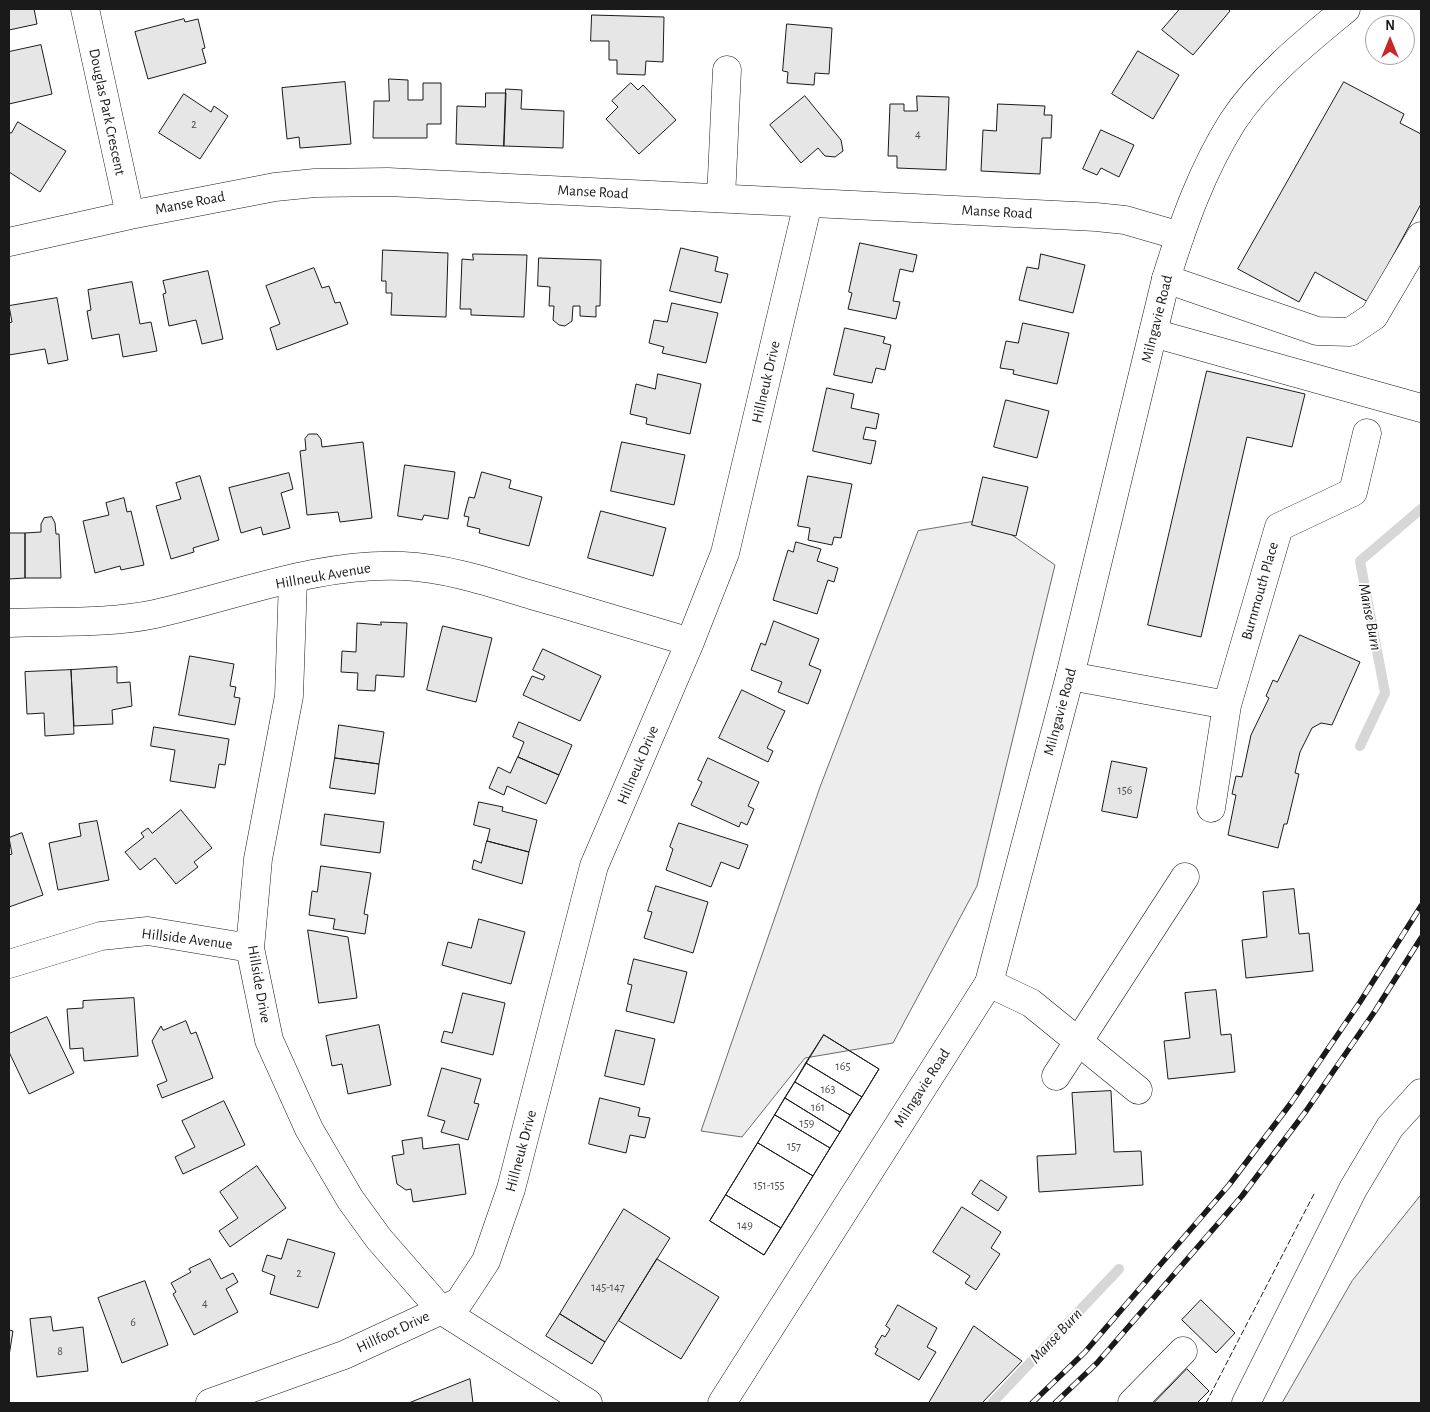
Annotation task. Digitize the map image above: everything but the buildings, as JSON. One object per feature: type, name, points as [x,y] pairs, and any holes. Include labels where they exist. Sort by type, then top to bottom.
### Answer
[{"type":"street","name":"Douglas Park Crescent","points":[[85,9],[130,215]]},
{"type":"street","name":"Milngavie Road","points":[[722,1403],[989,983],[1070,676],[1166,279],[1180,236],[1203,176],[1234,121],[1278,68],[1346,9]]},
{"type":"street","points":[[720,198],[727,70]]},
{"type":"street","name":"Manse Road","points":[[9,242],[130,215],[275,187],[315,183],[388,182],[1096,217],[1125,220],[1180,236]]},
{"type":"street","name":"Hillneuk Drive","points":[[441,1310],[459,1302],[486,1261],[500,1227],[594,866],[690,642],[725,552],[808,203]]},
{"type":"street","points":[[1166,279],[1316,331],[1350,332],[1374,316],[1421,236]]},
{"type":"street","points":[[1153,333],[1421,408]]},
{"type":"street","name":"Burnmouth Place","points":[[1211,808],[1226,706],[1279,527],[1353,492],[1367,433]]},
{"type":"street","name":"Hillneuk Avenue","points":[[9,623],[120,619],[153,614],[293,580],[356,567],[403,566],[439,570],[489,582],[690,642]]},
{"type":"street","name":"Hillside Drive","points":[[293,580],[289,696],[258,859],[250,948],[269,1040],[309,1129],[350,1199],[379,1239],[441,1310]]},
{"type":"street","points":[[1070,676],[1226,706]]},
{"type":"street","points":[[1056,1076],[1185,877]]},
{"type":"street","name":"Hillside Avenue","points":[[9,964],[101,936],[148,931],[250,948]]},
{"type":"street","points":[[989,983],[1031,1003],[1138,1090]]},
{"type":"street","points":[[1246,1403],[1353,1189],[1390,1127],[1421,1093]]},
{"type":"street","name":"Hillfoot Drive","points":[[210,1403],[344,1355],[441,1310],[588,1403]]},
{"type":"street","points":[[1132,1403],[1183,1351]]},
{"type":"shaded area","points":[[989,519],[1055,565],[977,886],[893,1043],[805,1058],[742,1137],[701,1131],[820,787],[918,531]]},
{"type":"shaded area","points":[[1421,1195],[1421,1403],[1282,1403],[1352,1281]]},
{"type":"waterway","name":"Manse Burn","points":[[1360,746],[1385,693],[1360,561],[1421,509]]},
{"type":"waterway","name":"Manse Burn","points":[[992,1403],[1119,1269]]},
{"type":"railway","points":[[1032,1403],[1085,1352],[1229,1185],[1291,1103],[1360,1002],[1421,906]]},
{"type":"railway","points":[[1055,1403],[1097,1363],[1242,1196],[1306,1111],[1375,1011],[1421,938]]},
{"type":"fence","points":[[1206,1403],[1315,1192]]}]
